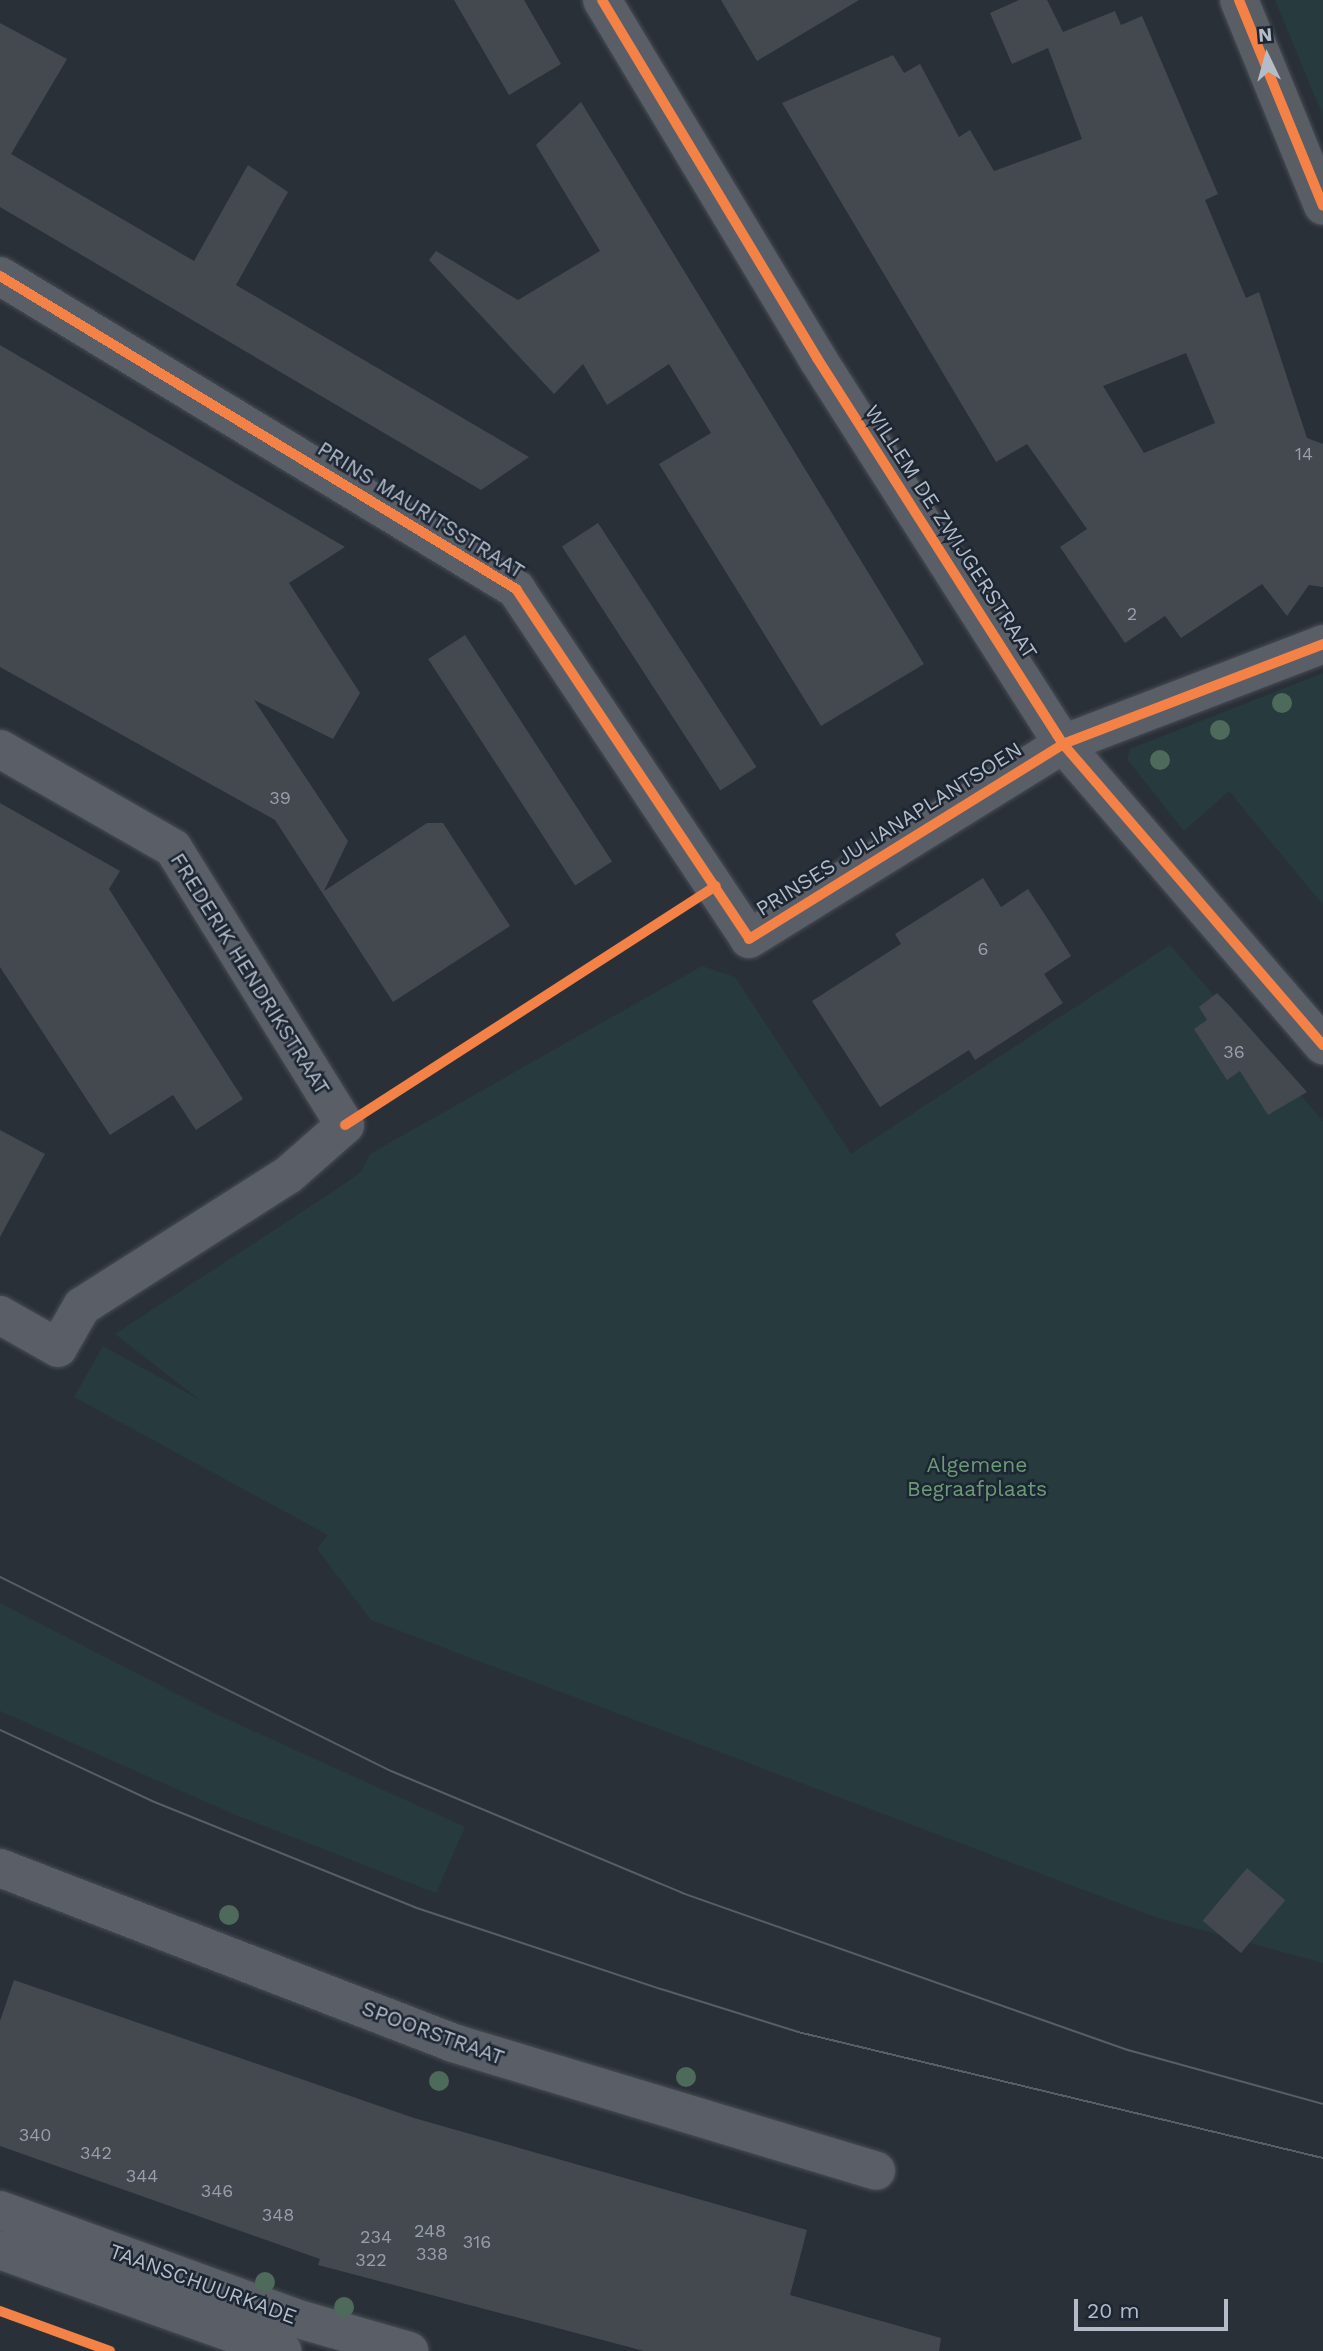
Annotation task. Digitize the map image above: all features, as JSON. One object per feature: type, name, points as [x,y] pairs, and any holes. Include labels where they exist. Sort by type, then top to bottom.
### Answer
[{"type":"street","name":"WILLEM DE ZWIJGERSTRAAT","points":[[602,0],[817,358],[1063,744],[1323,1045]]},
{"type":"street","points":[[1239,0],[1323,206]]},
{"type":"street","name":"PRINS MAURITSSTRAAT","points":[[0,276],[516,589],[716,887]]},
{"type":"street","name":"PRINSES JULIANAPLANTSOEN","points":[[716,887],[749,939],[1063,744],[1323,644]]},
{"type":"street","name":"FREDERIK HENDRIKSTRAAT","points":[[0,749],[173,848],[345,1125],[288,1175],[82,1306],[58,1348],[0,1315]]},
{"type":"street","name":"SPOORSTRAAT","points":[[0,1868],[453,2043],[876,2171]]},
{"type":"street","name":"TAANSCHUURKADE","points":[[0,2210],[287,2340]]},
{"type":"street","name":"TAANSCHUURKADE","points":[[0,2250],[287,2340],[409,2351]]},
{"type":"green space","points":[[1275,0],[1323,0],[1323,116]]},
{"type":"green space","points":[[1323,673],[1323,905],[1229,791],[1184,831],[1127,759],[1130,749]]},
{"type":"green space","name":"Algemene Begraafplaats","points":[[1170,945],[1323,1121],[1323,1963],[1158,1918],[371,1620],[317,1549],[328,1535],[74,1397],[103,1346],[200,1400],[115,1334],[340,1187],[361,1172],[370,1154],[702,966],[735,977],[851,1154]]},
{"type":"green space","points":[[0,1603],[218,1715],[465,1827],[436,1893],[231,1813],[0,1711]]},
{"type":"building","points":[[454,0],[524,0],[561,64],[509,95]]},
{"type":"building","points":[[721,0],[859,0],[757,61]]},
{"type":"building","points":[[1019,0],[1047,0],[1063,32],[1115,11],[1121,25],[1142,16],[1218,194],[1205,200],[1246,298],[1259,292],[1307,438],[1323,444],[1323,587],[1309,585],[1287,616],[1262,584],[1181,638],[1165,616],[1125,643],[1060,547],[1087,529],[1027,444],[996,462],[782,103],[893,55],[904,73],[920,64],[959,137],[970,130],[994,171],[1082,139],[1048,48],[1012,64],[990,13]],"holes":[[[1186,353],[1215,423],[1144,453],[1103,386]]]},
{"type":"building","points":[[0,23],[67,59],[11,154],[194,261],[248,165],[288,192],[236,285],[529,457],[481,490],[0,207]]},
{"type":"building","points":[[581,102],[924,664],[821,726],[659,464],[711,433],[669,364],[607,405],[583,364],[554,394],[429,260],[436,251],[518,300],[600,251],[536,145]]},
{"type":"building","points":[[0,345],[345,547],[289,583],[360,693],[333,739],[254,700],[348,841],[324,891],[427,823],[443,823],[510,926],[393,1002],[275,820],[0,667]]},
{"type":"building","points":[[598,523],[756,767],[720,790],[562,546]]},
{"type":"building","points":[[465,635],[612,861],[575,885],[428,659]]},
{"type":"building","points":[[0,803],[120,871],[109,889],[243,1099],[196,1130],[173,1095],[110,1135],[0,967]]},
{"type":"building","points":[[983,878],[1001,907],[1028,889],[1051,924],[1071,956],[1044,974],[1063,1003],[975,1060],[969,1050],[880,1107],[812,1001],[901,944],[895,934]]},
{"type":"building","points":[[1217,993],[1307,1092],[1268,1115],[1240,1071],[1227,1080],[1194,1029],[1207,1020],[1199,1007]]},
{"type":"building","points":[[0,1130],[45,1154],[0,1237]]},
{"type":"building","points":[[1247,1868],[1285,1900],[1241,1953],[1203,1921]]},
{"type":"building","points":[[14,1980],[414,2118],[807,2230],[790,2295],[941,2338],[939,2351],[644,2351],[318,2265],[320,2259],[0,2146],[0,2021]]},
{"type":"tram line","points":[[0,1577],[391,1771],[682,1893],[1128,2050],[1323,2104]]},
{"type":"tram line","points":[[0,1730],[152,1801],[414,1907],[661,1989],[798,2032],[1323,2158]]},
{"type":"cycle path","points":[[602,0],[817,358],[1063,744],[1323,1045]]},
{"type":"cycle path","points":[[1239,0],[1323,206]]},
{"type":"cycle path","points":[[0,276],[516,589],[749,939],[1063,744],[1323,644]]},
{"type":"cycle path","points":[[345,1125],[716,886]]},
{"type":"cycle path","points":[[0,2311],[110,2351]]}]
